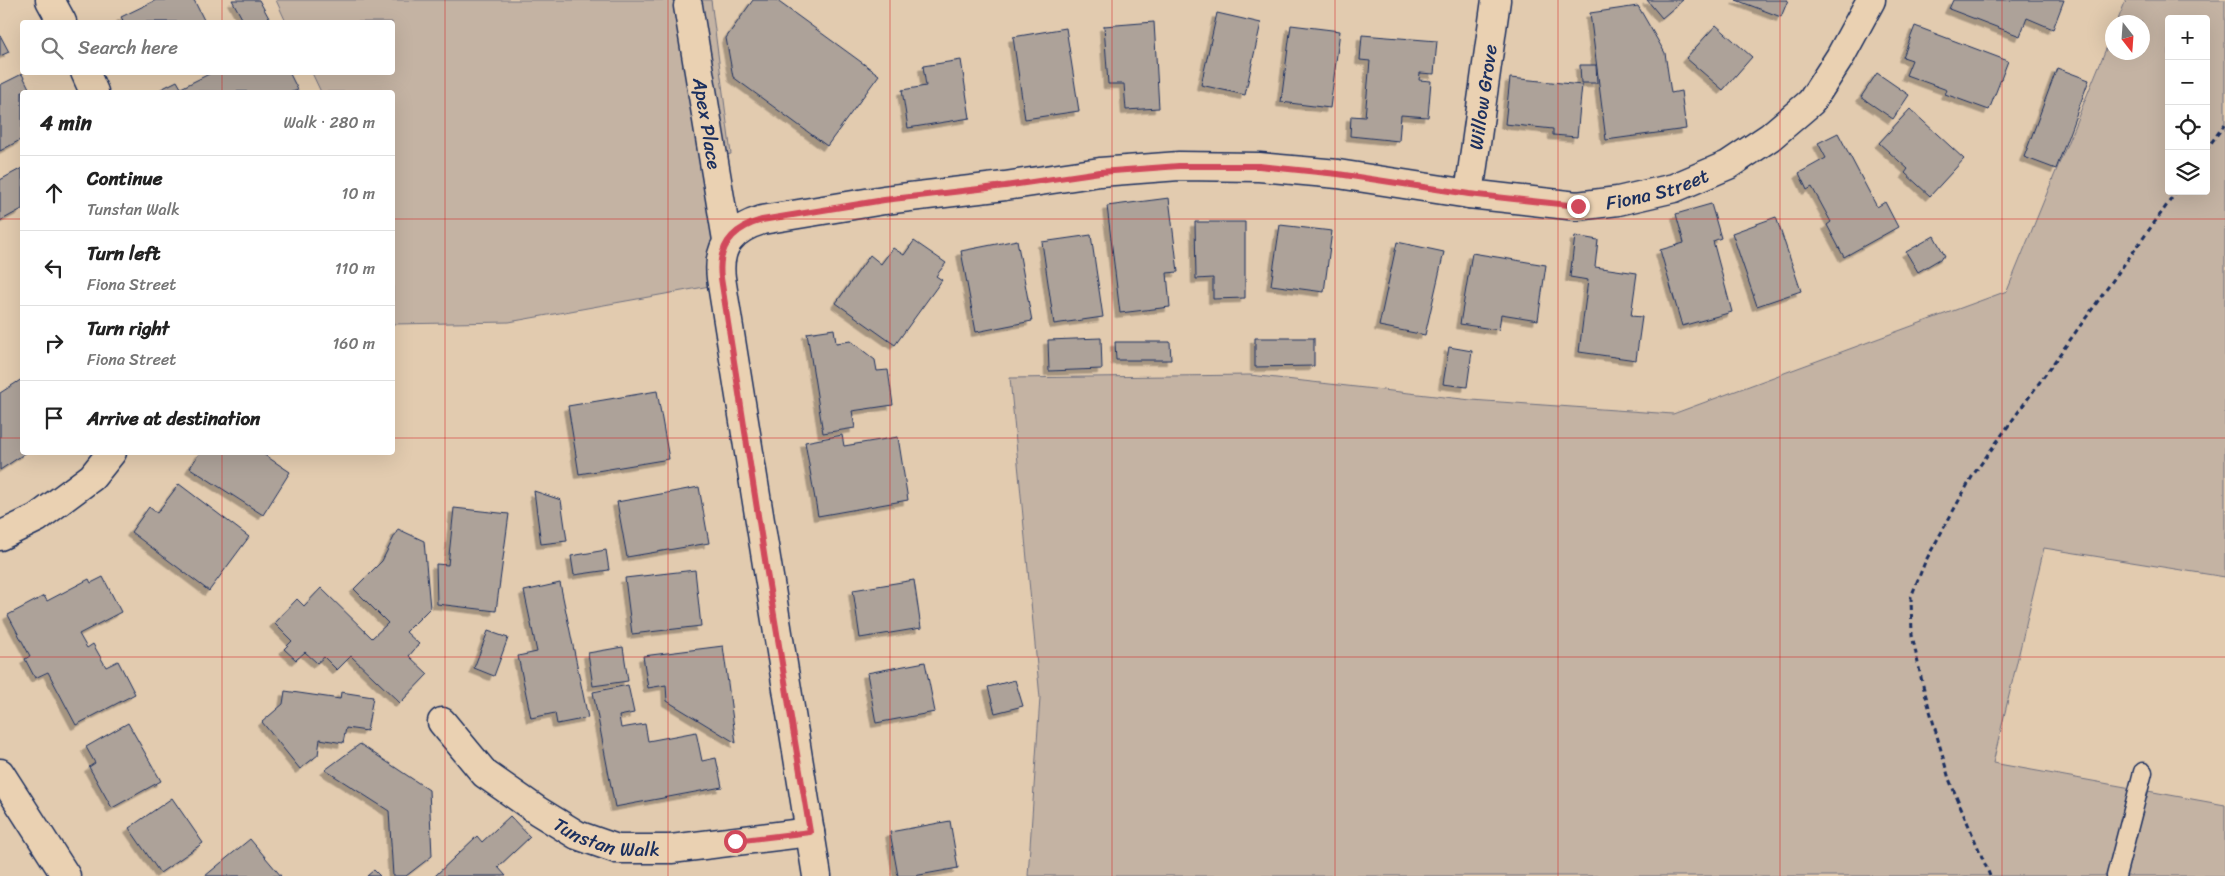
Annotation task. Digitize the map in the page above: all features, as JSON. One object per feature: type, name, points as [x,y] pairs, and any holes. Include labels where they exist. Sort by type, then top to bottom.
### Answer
[{"type":"street","points":[[50,0],[61,20]]},
{"type":"street","name":"Willow Grove","points":[[1469,194],[1496,0]]},
{"type":"street","name":"Fiona Street","points":[[727,240],[750,223],[884,200],[1005,186],[1100,172],[1179,166],[1259,166],[1338,174],[1469,194],[1578,206],[1618,201],[1674,188],[1728,165],[1770,137],[1811,102],[1840,57],[1871,0]]},
{"type":"street","name":"Apex Place","points":[[688,6],[727,240]]},
{"type":"street","points":[[86,75],[93,90]]},
{"type":"street","points":[[727,240],[719,263],[721,278],[817,876]]},
{"type":"street","points":[[0,536],[37,518],[92,477],[110,455]]},
{"type":"street","name":"Tunstan Walk","points":[[442,722],[485,774],[538,812],[576,835],[617,849],[671,849],[810,832]]},
{"type":"street","points":[[0,773],[66,876]]},
{"type":"lane","points":[[2116,876],[2143,772]]},
{"type":"path","points":[[2210,145],[2225,124]]},
{"type":"path","points":[[1990,876],[1949,779],[1912,635],[1912,597],[1925,562],[1973,475],[2174,195]]},
{"type":"shaded area","points":[[276,0],[711,0],[731,154],[716,157],[721,284],[509,322],[395,324],[395,90],[320,90],[313,75],[395,75],[395,20],[285,20]]},
{"type":"shaded area","points":[[2126,0],[2225,0],[2225,577],[2044,548],[1993,763],[2225,805],[2225,876],[1028,876],[1040,698],[1010,378],[1250,375],[1471,400],[1673,414],[2007,291],[2105,51],[2105,60],[2150,60],[2150,15],[2120,15]]},
{"type":"building","points":[[156,0],[194,0],[204,20],[123,20],[121,17]]},
{"type":"building","points":[[232,0],[259,0],[269,18],[264,20],[243,20]]},
{"type":"building","points":[[753,0],[776,0],[879,75],[827,146],[733,77],[726,38]]},
{"type":"building","points":[[1647,0],[1683,0],[1662,18]]},
{"type":"building","points":[[1736,0],[1788,0],[1781,17]]},
{"type":"building","points":[[1953,0],[2064,0],[2053,29],[2027,18],[2020,36],[1949,9]]},
{"type":"building","points":[[1638,6],[1665,53],[1671,93],[1681,91],[1686,129],[1606,140],[1590,13]]},
{"type":"building","points":[[1217,13],[1261,23],[1245,95],[1201,85]]},
{"type":"building","points":[[1154,22],[1159,108],[1126,110],[1124,84],[1108,84],[1104,26]]},
{"type":"building","points":[[1291,25],[1340,31],[1330,108],[1281,102]]},
{"type":"building","points":[[1716,25],[1752,57],[1723,90],[1686,58]]},
{"type":"building","points":[[1915,26],[2008,61],[1989,110],[1945,94],[1947,90],[1906,75],[1912,60],[1903,57]]},
{"type":"building","points":[[1066,28],[1079,111],[1025,119],[1013,37]]},
{"type":"building","points":[[0,35],[9,52],[0,56]]},
{"type":"building","points":[[1362,35],[1437,41],[1434,74],[1420,73],[1419,80],[1431,81],[1428,117],[1401,115],[1399,141],[1350,136],[1351,116],[1365,117],[1370,61],[1360,60]]},
{"type":"building","points":[[961,60],[970,118],[908,128],[902,90],[926,86],[923,66]]},
{"type":"building","points":[[1580,65],[1596,65],[1597,83],[1581,83]]},
{"type":"building","points":[[2057,68],[2089,80],[2056,169],[2024,157]]},
{"type":"building","points":[[1877,73],[1909,95],[1893,119],[1861,97]]},
{"type":"building","points":[[22,75],[30,90],[20,90],[20,140],[0,151],[0,85]]},
{"type":"building","points":[[207,75],[290,75],[298,90],[159,90],[177,81],[181,88]]},
{"type":"building","points":[[1510,78],[1582,85],[1577,137],[1553,135],[1553,129],[1505,124]]},
{"type":"building","points":[[1910,109],[1964,159],[1930,196],[1905,173],[1908,169],[1879,143]]},
{"type":"building","points":[[1838,133],[1877,207],[1885,202],[1898,227],[1844,257],[1827,225],[1831,222],[1812,187],[1807,190],[1799,173],[1826,158],[1818,143]]},
{"type":"building","points":[[20,169],[20,210],[0,221],[0,180]]},
{"type":"building","points":[[1169,198],[1178,272],[1167,273],[1170,307],[1120,313],[1107,206]]},
{"type":"building","points":[[1711,204],[1721,238],[1713,241],[1732,312],[1682,326],[1660,250],[1684,243],[1676,214]]},
{"type":"building","points":[[1776,217],[1801,291],[1757,306],[1732,233]]},
{"type":"building","points":[[1195,222],[1245,222],[1245,298],[1213,299],[1213,278],[1196,279]]},
{"type":"building","points":[[1280,225],[1332,231],[1324,292],[1271,285]]},
{"type":"building","points":[[1091,235],[1103,317],[1054,324],[1042,242]]},
{"type":"building","points":[[1575,236],[1598,240],[1595,267],[1637,273],[1631,316],[1642,317],[1636,360],[1579,352],[1588,280],[1570,277]]},
{"type":"building","points":[[1934,236],[1945,256],[1918,272],[1906,252]]},
{"type":"building","points":[[1017,240],[1032,321],[976,332],[961,251]]},
{"type":"building","points":[[914,241],[946,263],[936,276],[942,280],[895,345],[836,303],[870,255],[881,264],[893,248],[904,255]]},
{"type":"building","points":[[1397,242],[1444,252],[1425,335],[1379,326]]},
{"type":"building","points":[[1472,253],[1546,265],[1538,320],[1501,314],[1499,330],[1460,324]]},
{"type":"building","points":[[834,329],[836,343],[851,341],[875,360],[877,371],[888,370],[893,405],[852,411],[855,428],[823,433],[807,333]]},
{"type":"building","points":[[1101,338],[1102,369],[1049,371],[1048,340]]},
{"type":"building","points":[[1255,338],[1314,338],[1314,366],[1255,367]]},
{"type":"building","points":[[1115,342],[1170,342],[1171,360],[1116,360]]},
{"type":"building","points":[[1449,347],[1472,351],[1467,387],[1443,384]]},
{"type":"building","points":[[20,380],[20,455],[22,455],[0,470],[0,393]]},
{"type":"building","points":[[657,391],[669,459],[579,474],[568,406]]},
{"type":"building","points":[[842,435],[844,446],[898,437],[908,500],[818,516],[805,442]]},
{"type":"building","points":[[198,455],[264,455],[290,472],[263,515],[190,468]]},
{"type":"building","points":[[179,484],[249,537],[209,591],[131,532],[149,507],[157,513]]},
{"type":"building","points":[[699,487],[709,543],[627,557],[617,502]]},
{"type":"building","points":[[534,491],[561,500],[567,541],[541,544]]},
{"type":"building","points":[[454,508],[509,514],[496,611],[437,604],[436,564],[448,565]]},
{"type":"building","points":[[398,529],[424,541],[430,608],[406,632],[419,644],[409,656],[428,674],[400,703],[351,656],[337,670],[324,657],[317,663],[305,652],[296,660],[284,649],[292,641],[274,623],[297,599],[304,606],[321,588],[372,638],[388,623],[354,589],[382,561]]},
{"type":"building","points":[[606,550],[609,570],[574,575],[571,556]]},
{"type":"building","points":[[695,570],[701,626],[632,634],[625,578]]},
{"type":"building","points":[[103,577],[121,612],[79,634],[87,648],[93,644],[106,667],[118,661],[135,694],[76,725],[48,672],[35,678],[25,659],[30,656],[8,615],[44,596],[47,601],[89,579],[91,583]]},
{"type":"building","points":[[914,580],[921,628],[860,638],[853,590]]},
{"type":"building","points":[[560,583],[588,718],[557,724],[555,713],[531,718],[518,656],[537,652],[524,591]]},
{"type":"building","points":[[488,631],[508,638],[494,676],[474,668]]},
{"type":"building","points":[[723,646],[736,743],[667,701],[666,685],[648,688],[643,656]]},
{"type":"building","points":[[623,647],[628,681],[593,686],[588,653]]},
{"type":"building","points":[[925,662],[935,712],[876,723],[867,673]]},
{"type":"building","points":[[1015,680],[1023,706],[995,713],[988,687]]},
{"type":"building","points":[[628,685],[634,713],[619,716],[621,728],[645,724],[648,741],[696,732],[702,761],[716,758],[722,787],[615,807],[593,692]]},
{"type":"building","points":[[285,691],[340,699],[341,692],[373,697],[367,731],[346,728],[343,743],[320,739],[318,755],[300,769],[262,722],[283,704]]},
{"type":"building","points":[[128,723],[161,781],[112,808],[89,767],[95,763],[86,747]]},
{"type":"building","points":[[360,744],[429,790],[432,856],[406,876],[393,876],[389,811],[325,770]]},
{"type":"building","points":[[172,798],[203,843],[160,873],[129,828]]},
{"type":"building","points":[[510,816],[530,837],[498,867],[506,876],[435,876],[477,836],[482,842]]},
{"type":"building","points":[[950,821],[958,868],[914,876],[898,876],[890,832]]},
{"type":"building","points":[[250,839],[281,876],[205,876]]},
{"type":"building","points":[[374,870],[380,876],[367,876]]},
{"type":"route","points":[[735,841],[810,832],[721,278],[719,263],[727,240],[750,223],[884,200],[1005,186],[1100,172],[1179,166],[1259,166],[1338,174],[1469,194],[1578,206]]}]
